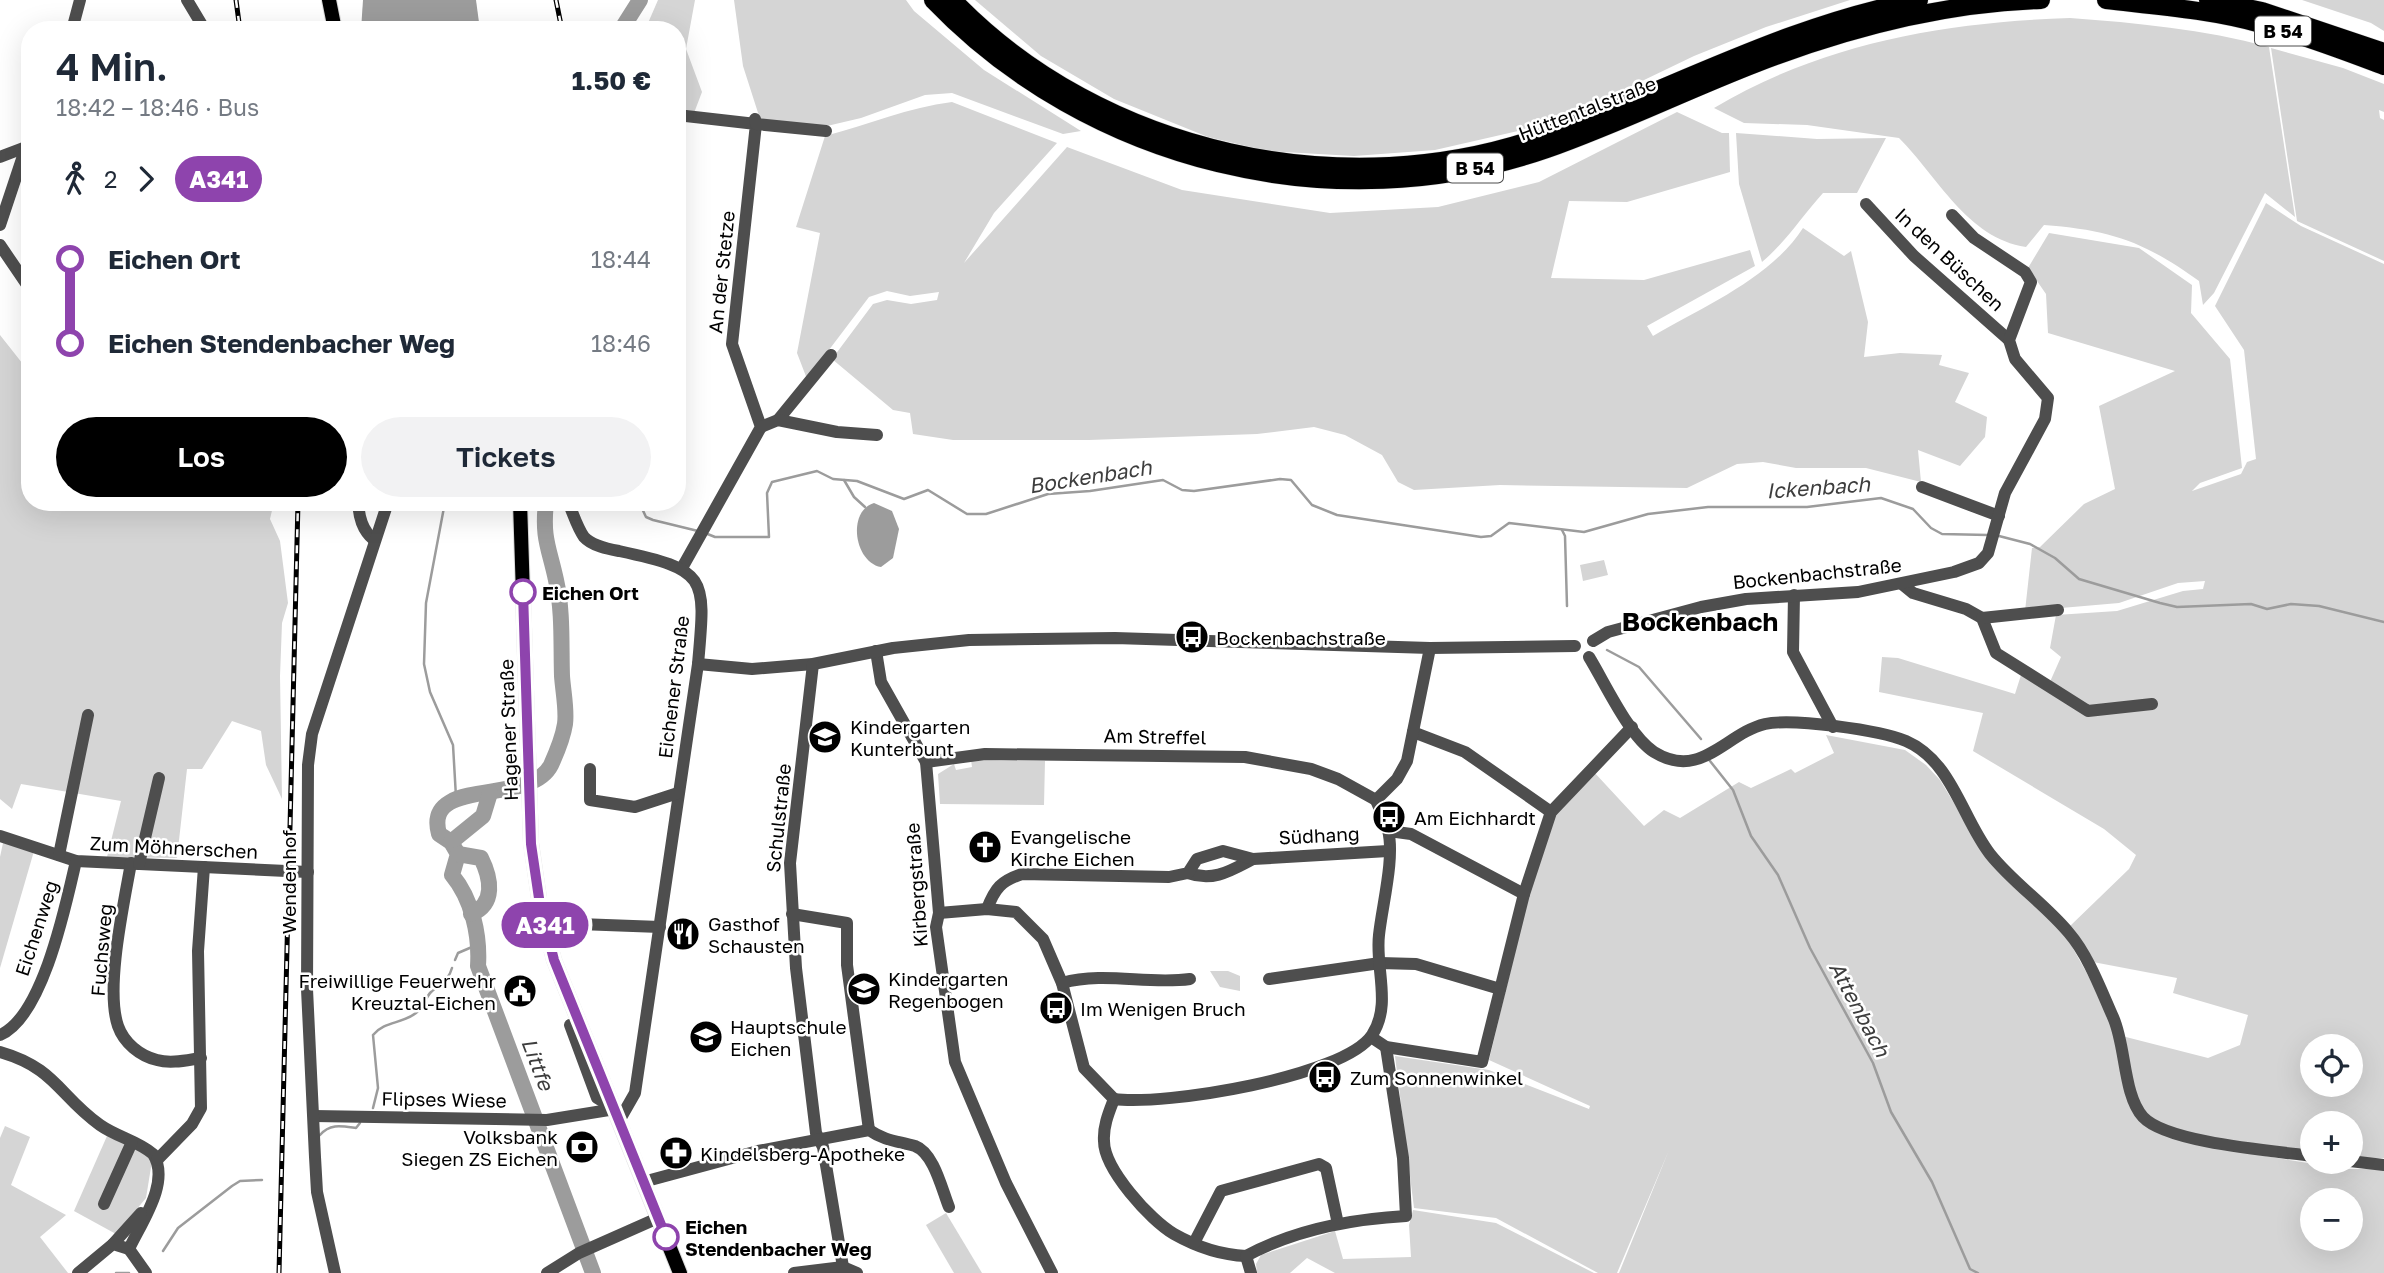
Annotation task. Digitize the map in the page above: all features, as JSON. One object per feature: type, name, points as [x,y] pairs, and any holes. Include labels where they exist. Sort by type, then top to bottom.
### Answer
[{"type":"highway","name":"Hüttentalstraße","points":[[933,0],[1001,62],[1039,89],[1138,139],[1199,159],[1259,173],[1321,180],[1443,175],[1547,149],[1758,63],[1898,18],[1975,5],[2040,0]]},
{"type":"highway","name":"Hüttentalstraße","points":[[953,0],[1011,52],[1049,78],[1089,101],[1145,126],[1203,146],[1261,159],[1346,166],[1441,160],[1544,135],[1821,24],[1919,0]]},
{"type":"highway","name":"B 54","points":[[2106,0],[2179,8],[2259,23],[2384,66]]},
{"type":"highway","name":"B 54","points":[[2208,0],[2262,11],[2384,52]]},
{"type":"main road","points":[[329,0],[333,21]]},
{"type":"main road","name":"Hagener Straße","points":[[520,511],[531,844],[540,905],[554,960],[680,1273]]},
{"type":"street","points":[[75,21],[80,0]]},
{"type":"street","points":[[187,0],[200,21]]},
{"type":"street","points":[[686,116],[755,121],[826,131]]},
{"type":"street","name":"An der Stetze","points":[[755,121],[732,344],[761,426]]},
{"type":"street","points":[[0,157],[21,146]]},
{"type":"street","points":[[0,225],[21,164]]},
{"type":"street","name":"In den Büschen","points":[[1866,204],[1914,256],[2009,340]]},
{"type":"street","points":[[1952,215],[1975,238],[2025,272],[2031,282],[2009,340]]},
{"type":"street","points":[[0,245],[21,276]]},
{"type":"street","name":"Bockenbachstraße","points":[[1592,641],[1608,632],[1701,607],[1794,595],[1858,592],[1902,584],[1979,563],[1989,553],[2005,493],[2048,407],[2044,390],[2015,359],[2009,340]]},
{"type":"street","points":[[778,420],[831,355]]},
{"type":"street","points":[[572,511],[586,539],[602,547],[667,561],[682,568],[761,426],[778,420],[837,432],[877,435]]},
{"type":"street","points":[[1922,487],[1999,516]]},
{"type":"street","points":[[360,511],[366,533],[374,540]]},
{"type":"street","name":"Wendenhof","points":[[335,1273],[317,1192],[307,989],[308,765],[312,734],[385,511]]},
{"type":"street","name":"Eichener Straße","points":[[617,1115],[635,1093],[698,664],[703,611],[700,592],[693,576],[682,568]]},
{"type":"street","points":[[1902,584],[1913,593],[1966,608],[1982,618],[1996,653],[2088,711],[2152,704]]},
{"type":"street","points":[[1794,595],[1793,652],[1833,727]]},
{"type":"street","points":[[1982,618],[2058,610]]},
{"type":"street","points":[[698,664],[752,669],[813,664],[876,651],[969,640],[1115,638],[1430,648],[1575,646]]},
{"type":"street","points":[[1575,646],[1581,638],[1592,641],[1595,650],[1589,657]]},
{"type":"street","points":[[1575,646],[1579,655],[1589,657],[1632,727],[1655,752],[1681,761],[1716,753],[1764,724],[1833,727],[1903,740],[1919,748],[1944,775],[1990,854],[2070,934],[2117,1025],[2133,1098],[2143,1117],[2158,1127],[2200,1140],[2300,1154]]},
{"type":"street","points":[[939,913],[987,909],[1016,912],[1043,939],[1062,982],[1084,1068],[1114,1099],[1159,1101],[1241,1087],[1341,1059],[1371,1037],[1382,1005],[1378,940],[1389,831],[1376,800],[1403,771],[1430,648]]},
{"type":"street","name":"Kirbergstraße","points":[[876,651],[881,682],[926,762],[939,913],[936,927],[955,1062],[1006,1183],[1052,1273]]},
{"type":"street","name":"Schulstraße","points":[[813,664],[790,863],[792,914],[816,1133],[820,1140],[843,1267]]},
{"type":"street","points":[[59,855],[88,715]]},
{"type":"street","points":[[1371,1037],[1386,1047],[1482,1062],[1524,894],[1550,812],[1632,727]]},
{"type":"street","points":[[1413,732],[1465,752],[1550,812]]},
{"type":"street","name":"Am Streffel","points":[[926,762],[985,754],[1245,757],[1311,769],[1338,779],[1376,800]]},
{"type":"street","points":[[590,769],[590,800],[635,807],[678,793]]},
{"type":"street","name":"Fuchsweg","points":[[159,778],[135,864],[116,963],[118,1025],[133,1048],[149,1058],[171,1061],[201,1058]]},
{"type":"street","points":[[1389,831],[1412,834],[1524,894]]},
{"type":"street","name":"Zum Möhnerschen","points":[[0,836],[76,861],[308,872]]},
{"type":"street","name":"Südhang","points":[[1188,873],[1197,859],[1223,851],[1253,859]]},
{"type":"street","name":"Südhang","points":[[987,909],[995,889],[1004,880],[1022,874],[1169,877],[1188,873],[1204,878],[1253,859],[1388,851]]},
{"type":"street","name":"Eichenweg","points":[[0,1035],[13,1029],[20,1021],[45,973],[64,914],[76,861]]},
{"type":"street","points":[[157,1160],[199,1113],[202,1102],[198,951],[204,867]]},
{"type":"street","points":[[792,914],[847,923],[847,965],[869,1130]]},
{"type":"street","points":[[564,934],[579,924],[660,927]]},
{"type":"street","points":[[1269,979],[1380,963],[1416,964],[1500,989]]},
{"type":"street","points":[[1062,982],[1102,976],[1175,981],[1190,979]]},
{"type":"street","name":"Hagener Straße","points":[[570,1025],[597,1098],[617,1115]]},
{"type":"street","points":[[1114,1099],[1103,1140],[1107,1158],[1116,1176],[1164,1226],[1214,1252],[1246,1256],[1261,1248],[1338,1224],[1406,1216],[1403,1157],[1386,1047]]},
{"type":"street","points":[[0,1052],[23,1058],[53,1078],[96,1122],[147,1149],[157,1160],[158,1177],[151,1201],[129,1249]]},
{"type":"street","name":"Flipses Wiese","points":[[314,1116],[547,1120],[617,1115]]},
{"type":"street","points":[[643,1182],[725,1158],[869,1130],[885,1140],[917,1147],[926,1153],[949,1207]]},
{"type":"street","points":[[104,1204],[132,1142]]},
{"type":"street","points":[[2363,1162],[2384,1164]]},
{"type":"street","points":[[1194,1243],[1221,1191],[1319,1164],[1326,1168],[1338,1224]]},
{"type":"street","points":[[78,1273],[113,1244],[151,1201]]},
{"type":"street","points":[[547,1273],[585,1251],[657,1218]]},
{"type":"street","points":[[113,1244],[129,1249],[146,1273]]},
{"type":"street","points":[[1246,1256],[1251,1273]]},
{"type":"street","points":[[794,1273],[843,1267],[857,1273]]},
{"type":"shaded area","points":[[363,0],[476,0],[479,21],[362,21]]},
{"type":"shaded area","points":[[658,0],[695,0],[686,49],[686,21],[649,21]]},
{"type":"shaded area","points":[[734,0],[906,0],[914,11],[984,70],[1081,131],[1063,134],[952,93],[925,95],[861,118],[827,126],[760,119],[743,66]]},
{"type":"shaded area","points":[[975,0],[1850,0],[1766,27],[1694,56],[1588,107],[1518,131],[1435,150],[1354,156],[1267,151],[1208,137],[1114,99],[1041,56]]},
{"type":"shaded area","points":[[2302,0],[2384,0],[2384,31],[2371,23]]},
{"type":"shaded area","points":[[2070,18],[2195,31],[2269,47],[2295,217],[2265,193],[2214,293],[2203,305],[2199,281],[2161,256],[2126,240],[2089,230],[2044,225],[2026,247],[1987,232],[1955,204],[1899,138],[1807,125],[1744,123],[1714,108],[1798,67],[1886,40],[1977,25]]},
{"type":"shaded area","points":[[2271,48],[2343,68],[2384,84],[2384,112],[2379,110],[2380,118],[2384,120],[2384,261],[2297,221]]},
{"type":"shaded area","points":[[686,49],[702,92],[694,113],[686,112]]},
{"type":"shaded area","points":[[952,102],[1057,143],[994,213],[964,263],[1067,147],[1182,190],[1330,213],[1438,207],[1539,182],[1677,112],[1722,133],[1729,133],[1730,172],[1627,202],[1569,201],[1551,278],[1644,280],[1750,250],[1755,266],[1647,326],[1653,336],[1754,277],[1789,246],[1803,228],[1844,256],[1851,251],[1868,322],[1864,357],[1900,353],[1942,355],[1939,365],[1969,373],[1955,402],[1987,417],[1985,437],[1960,466],[1918,450],[1921,482],[1866,468],[1796,468],[1763,462],[1737,464],[1687,488],[1500,485],[1414,490],[1398,482],[1382,455],[1345,435],[1314,427],[1257,434],[1089,440],[953,440],[913,434],[910,413],[893,410],[832,359],[873,304],[887,300],[911,304],[937,300],[939,292],[910,296],[887,291],[869,297],[807,379],[797,353],[820,233],[796,227],[825,136],[904,112]]},
{"type":"shaded area","points":[[1736,133],[1817,139],[1886,138],[1857,193],[1823,193],[1762,262],[1739,184]]},
{"type":"shaded area","points":[[2266,203],[2301,226],[2384,264],[2384,1158],[2363,1159],[2363,1111],[2300,1111],[2300,1153],[2204,1146],[2300,1162],[2300,1174],[2363,1174],[2363,1169],[2384,1169],[2384,1273],[1619,1273],[1669,1150],[1617,1273],[1598,1273],[1496,1218],[1414,1208],[1395,1056],[1489,1070],[1589,1109],[1590,1106],[1489,1060],[1529,894],[1555,810],[1593,771],[1644,826],[1664,810],[1680,818],[1739,782],[1751,788],[1791,769],[1795,773],[1834,753],[1826,735],[1905,750],[1926,765],[1940,780],[1987,858],[2066,936],[2122,1036],[2208,1058],[2240,1045],[2248,1015],[2173,993],[2177,978],[2093,962],[2069,927],[2129,869],[2136,855],[2104,829],[1973,751],[1983,713],[1879,692],[1882,657],[1898,658],[2015,694],[2021,675],[2049,684],[2061,657],[2050,648],[2056,615],[2117,611],[2183,591],[2203,589],[2205,581],[2178,583],[2119,603],[2025,611],[2032,548],[2040,547],[2084,504],[2115,489],[2099,406],[2175,371],[2048,333],[2046,294],[2028,268],[2049,233],[2139,248],[2192,285],[2191,313],[2230,359],[2242,468],[2200,483],[2192,491],[2241,474],[2247,462],[2256,459],[2244,350],[2215,306]]},
{"type":"shaded area","points":[[0,335],[21,362],[21,511],[272,511],[270,519],[280,541],[288,603],[282,623],[280,676],[282,799],[266,765],[261,731],[232,721],[202,769],[187,769],[177,858],[107,857],[121,801],[21,784],[12,809],[0,799]]},
{"type":"shaded area","points":[[874,503],[892,511],[899,529],[893,558],[881,567],[865,556],[857,536],[860,516],[865,508]]},
{"type":"shaded area","points":[[1604,560],[1608,575],[1583,581],[1580,565]]},
{"type":"shaded area","points":[[971,760],[1045,761],[1044,805],[940,804],[938,774],[954,764],[956,770],[972,767]]},
{"type":"shaded area","points":[[3,843],[34,851],[0,968],[0,857]]},
{"type":"shaded area","points":[[1210,971],[1228,971],[1240,976],[1240,991],[1220,987]]},
{"type":"shaded area","points":[[5,1126],[30,1137],[11,1185],[66,1215],[40,1237],[68,1273],[0,1273],[0,1138]]},
{"type":"shaded area","points":[[107,1136],[145,1153],[152,1161],[146,1198],[116,1234],[74,1211]]},
{"type":"shaded area","points":[[1413,1210],[1496,1223],[1594,1273],[1335,1273],[1307,1258],[1290,1273],[1257,1273],[1256,1264],[1261,1255],[1335,1231],[1343,1259],[1411,1257],[1409,1225]]},
{"type":"shaded area","points":[[946,1213],[982,1273],[954,1273],[926,1225]]},
{"type":"waterway","name":"Littfe","points":[[627,21],[640,0]]},
{"type":"waterway","name":"Bockenbach","points":[[705,533],[715,537],[769,537],[767,493],[772,482],[817,471],[833,479],[857,481],[904,499],[928,490],[967,514],[986,514],[1048,494],[1163,480],[1182,490],[1194,491],[1280,479],[1291,480],[1312,505],[1337,515],[1481,537],[1491,536],[1509,523],[1584,532],[1648,514],[1708,507],[1807,507],[1881,498],[1913,509],[1931,528],[1942,534],[1988,535]]},
{"type":"waterway","points":[[844,480],[854,497],[865,507]]},
{"type":"waterway","points":[[443,511],[426,603],[424,664],[430,692],[453,745],[456,797]]},
{"type":"waterway","name":"Littfe","points":[[545,511],[546,534],[561,616],[566,713],[561,740],[551,765],[540,778],[522,785],[462,797],[447,804],[438,816],[439,834],[451,842],[458,854],[452,875],[470,906],[478,942],[478,966],[593,1273]]},
{"type":"waterway","name":"Bockenbach","points":[[643,511],[646,517],[653,520],[698,531]]},
{"type":"waterway","name":"Attenbach","points":[[1562,530],[1565,536],[1567,606]]},
{"type":"waterway","name":"Ickenbach","points":[[1999,536],[2030,544],[2055,558],[2079,579],[2177,607],[2251,604],[2267,609],[2291,604],[2319,606],[2384,622]]},
{"type":"waterway","name":"Attenbach","points":[[1607,650],[1639,667],[1701,739]]},
{"type":"waterway","name":"Attenbach","points":[[1710,761],[1733,790],[1751,836],[1778,875],[1810,948],[1873,1063],[1891,1112],[1932,1182],[1970,1269],[1978,1273]]},
{"type":"waterway","points":[[451,842],[483,816],[490,793]]},
{"type":"waterway","points":[[458,854],[481,858],[489,882],[485,904],[471,914]]},
{"type":"waterway","points":[[455,960],[458,953],[479,944]]},
{"type":"waterway","points":[[373,1108],[378,1088],[373,1035],[382,1027],[416,1013],[431,992],[446,979],[452,968]]},
{"type":"waterway","points":[[320,1135],[332,1127],[356,1128],[360,1123]]},
{"type":"waterway","points":[[163,1251],[178,1228],[232,1186],[240,1181],[262,1180]]},
{"type":"waterway","points":[[116,1273],[129,1273]]},
{"type":"railway","points":[[236,0],[239,21]]},
{"type":"railway","points":[[556,0],[560,21]]},
{"type":"railway","points":[[279,1273],[298,511]]},
{"type":"bus line","name":"A341","points":[[523,592],[531,844],[540,905],[554,960],[666,1237]]},
{"type":"place","name":"Eichen Ort","points":[[523,592]]},
{"type":"place","name":"Bockenbachstraße","points":[[1192,637]]},
{"type":"place","name":"Kindergarten Kunterbunt","points":[[825,737]]},
{"type":"place","name":"Am Eichhardt","points":[[1389,817]]},
{"type":"place","name":"Evangelische Kirche Eichen","points":[[985,847]]},
{"type":"place","name":"Gasthof Schausten","points":[[683,934]]},
{"type":"place","name":"Kindergarten Regenbogen","points":[[864,989]]},
{"type":"place","name":"Freiwillige Feuerwehr Kreuztal-Eichen","points":[[520,991]]},
{"type":"place","name":"Im Wenigen Bruch","points":[[1056,1008]]},
{"type":"place","name":"Hauptschule Eichen","points":[[706,1037]]},
{"type":"place","name":"Zum Sonnenwinkel","points":[[1325,1077]]},
{"type":"place","name":"Volksbank Siegen ZS Eichen","points":[[582,1147]]},
{"type":"place","name":"Kindelsberg-Apotheke","points":[[676,1153]]},
{"type":"place","name":"Eichen Stendenbacher Weg","points":[[666,1237]]},
{"type":"district","name":"Bockenbach","points":[[1700,621]]}]
